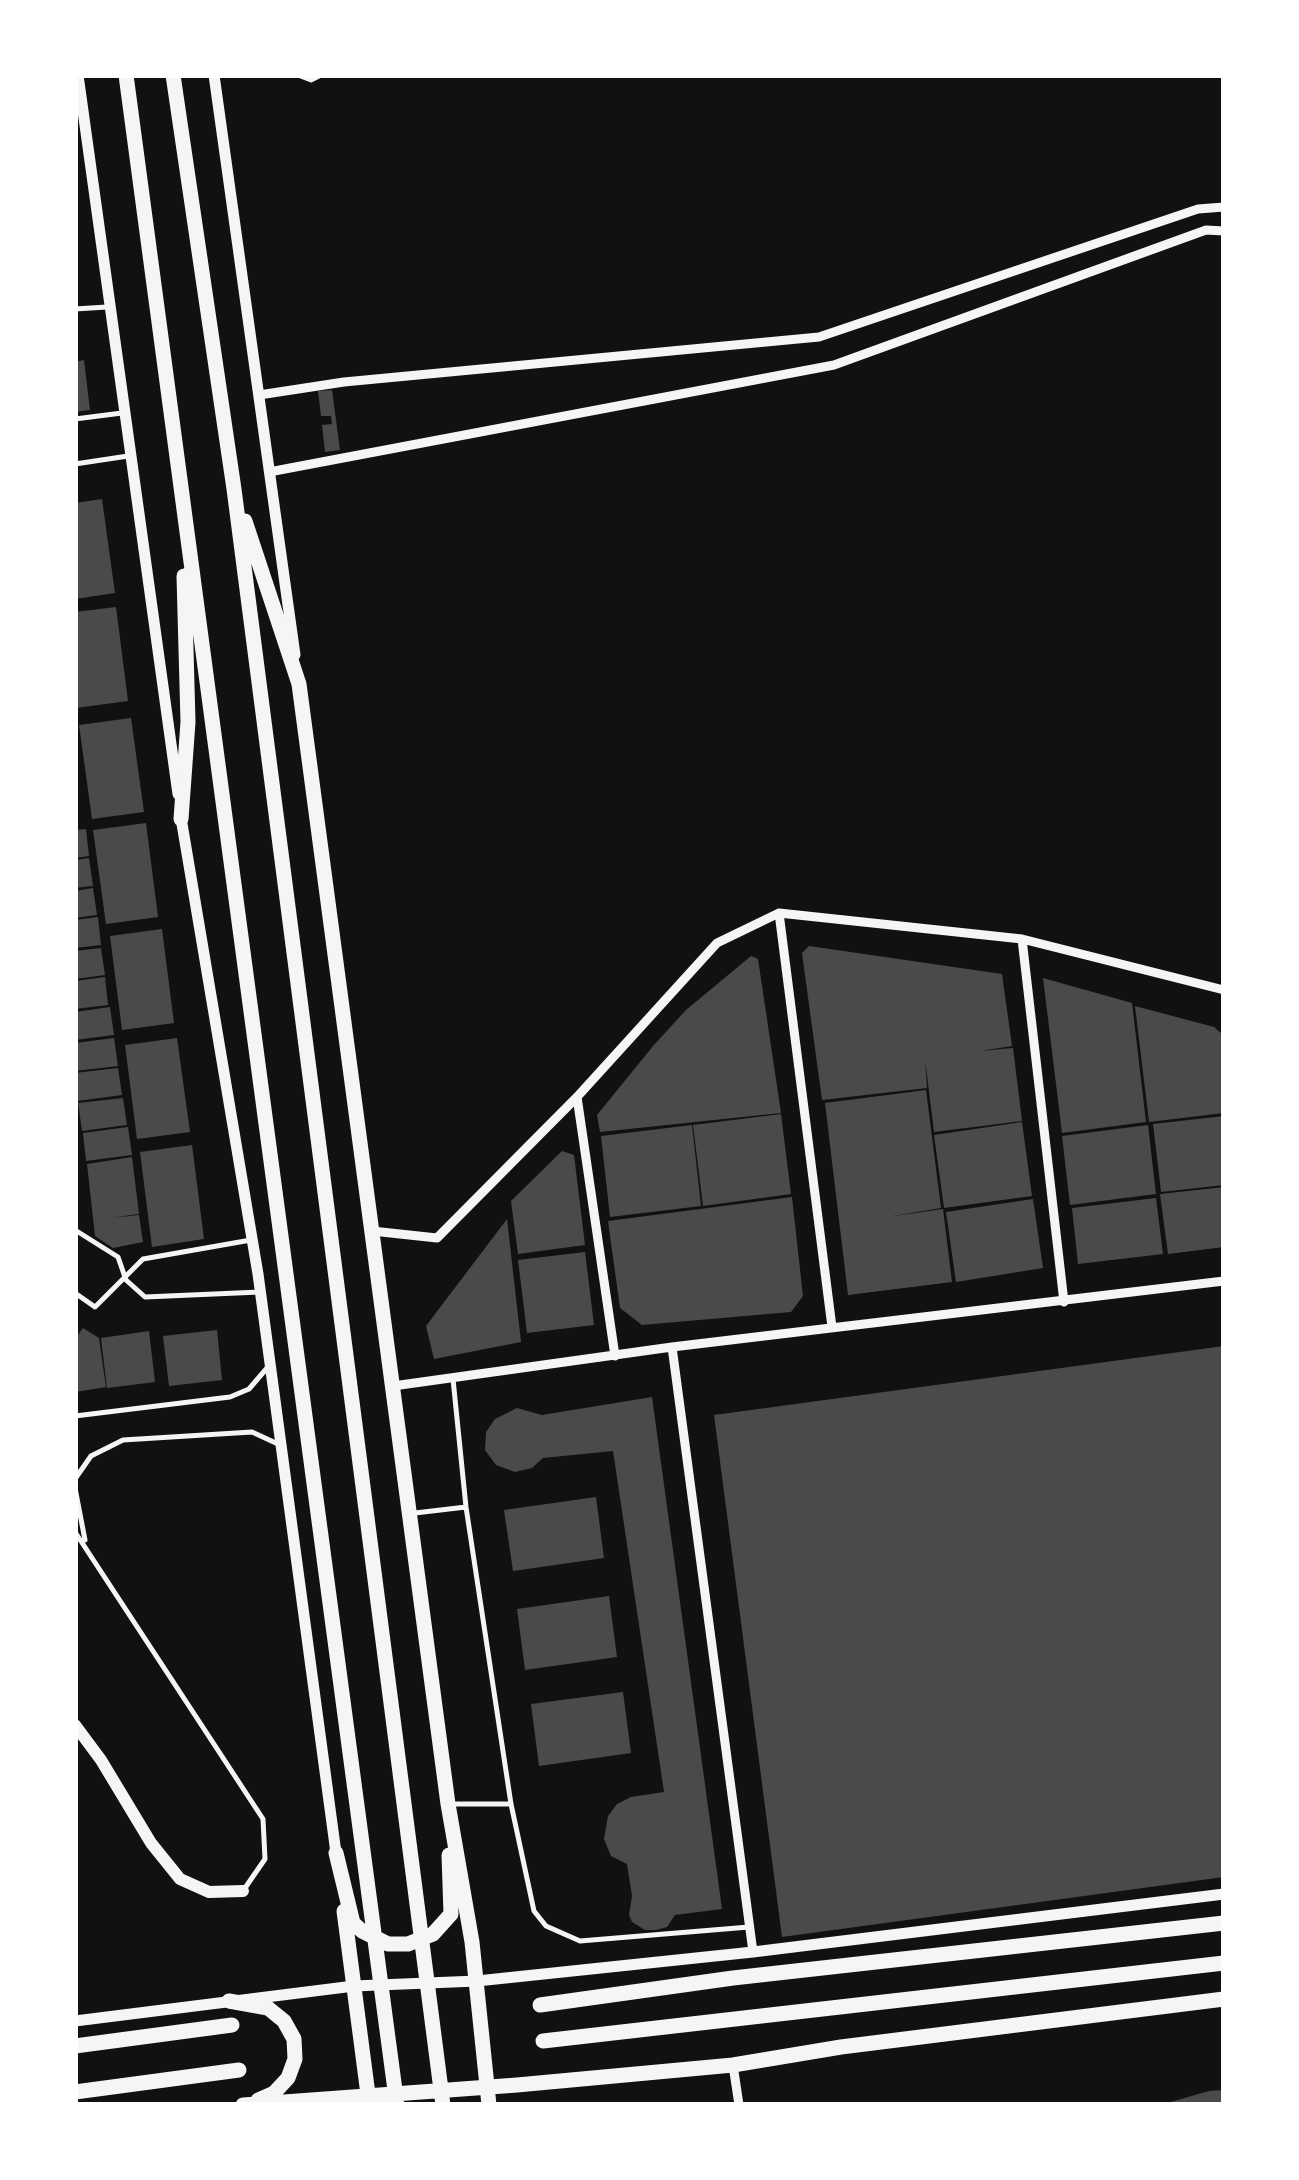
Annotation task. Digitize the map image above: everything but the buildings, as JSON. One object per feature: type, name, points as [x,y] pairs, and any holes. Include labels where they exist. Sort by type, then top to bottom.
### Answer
[{"type":"main road","points":[[124,75],[396,2105]]},
{"type":"main road","points":[[173,75],[234,489],[443,2105]]},
{"type":"main road","points":[[234,489],[299,684],[448,1804],[477,1981],[490,2105]]},
{"type":"main road","points":[[181,492],[188,722],[181,819]]},
{"type":"main road","points":[[75,1725],[151,1843],[180,1880],[209,1892],[243,1891]]},
{"type":"main road","points":[[336,1853],[352,1922],[362,1931],[388,1944],[408,1944],[433,1934],[450,1914],[448,1804]]},
{"type":"main road","points":[[336,1853],[369,2100]]},
{"type":"main road","points":[[540,2005],[733,1978],[1224,1923]]},
{"type":"main road","points":[[543,2041],[1224,1963]]},
{"type":"main road","points":[[241,2105],[369,2100],[733,2065],[841,2047],[1224,1998]]},
{"type":"main road","points":[[229,2000],[268,2008],[277,2014],[290,2030],[296,2049],[292,2069],[282,2086],[241,2105]]},
{"type":"main road","points":[[75,2046],[232,2025]]},
{"type":"main road","points":[[75,2092],[239,2070]]},
{"type":"street","points":[[78,75],[181,819],[260,1292],[336,1853]]},
{"type":"street","points":[[214,75],[299,684]]},
{"type":"street","points":[[259,395],[344,382],[819,338],[1198,209],[1224,207]]},
{"type":"street","points":[[270,472],[834,365],[1206,230],[1224,231]]},
{"type":"street","points":[[372,1231],[437,1238],[577,1097],[717,943],[779,912],[1022,938],[1224,990]]},
{"type":"street","points":[[779,912],[832,1327]]},
{"type":"street","points":[[1022,938],[1064,1302]]},
{"type":"street","points":[[577,1097],[615,1356]]},
{"type":"street","points":[[393,1386],[672,1347],[1224,1282]]},
{"type":"street","points":[[672,1347],[752,1952]]},
{"type":"street","points":[[75,2020],[354,1986],[477,1981],[752,1952],[1224,1894]]},
{"type":"street","points":[[733,2065],[739,2105]]},
{"type":"lane","points":[[298,75],[311,80],[321,75]]},
{"type":"lane","points":[[75,310],[109,306]]},
{"type":"lane","points":[[75,419],[125,412]]},
{"type":"lane","points":[[75,464],[131,455]]},
{"type":"lane","points":[[75,1230],[118,1257],[126,1280],[145,1296],[260,1292]]},
{"type":"lane","points":[[75,1293],[95,1307],[142,1260],[251,1240]]},
{"type":"lane","points":[[75,1416],[230,1397],[249,1390],[269,1366]]},
{"type":"lane","points":[[454,1379],[466,1507],[510,1804],[534,1911],[546,1926],[580,1941],[749,1927]]},
{"type":"lane","points":[[75,1480],[91,1456],[122,1440],[252,1432],[280,1445]]},
{"type":"lane","points":[[75,1488],[85,1543]]},
{"type":"lane","points":[[410,1513],[466,1507]]},
{"type":"lane","points":[[75,1532],[263,1820],[265,1858],[243,1891]]},
{"type":"lane","points":[[448,1804],[510,1804]]}]
